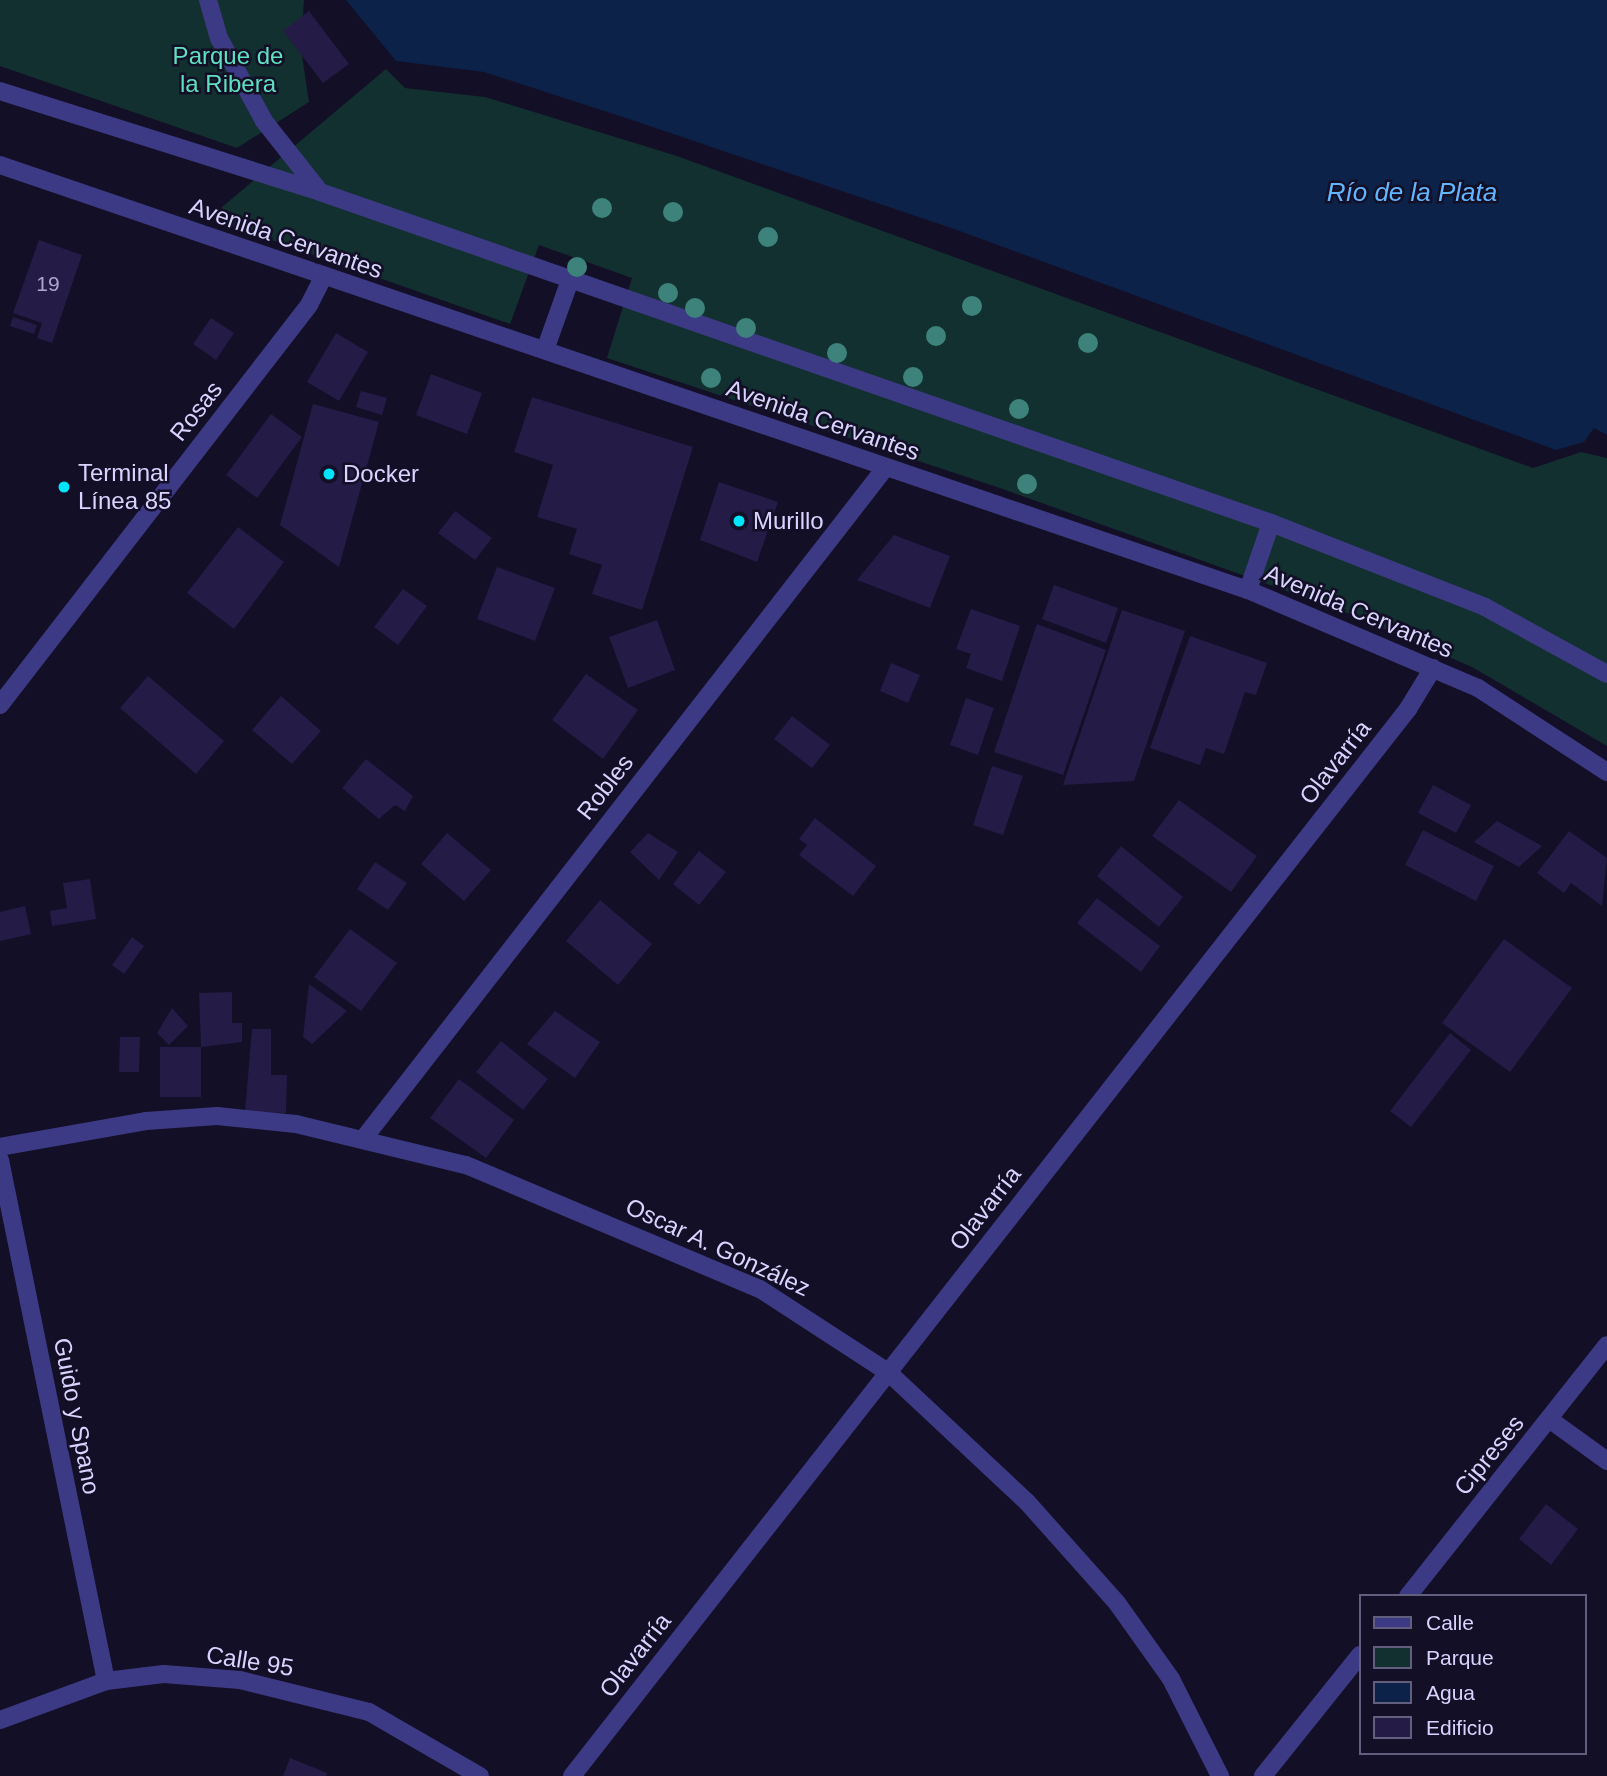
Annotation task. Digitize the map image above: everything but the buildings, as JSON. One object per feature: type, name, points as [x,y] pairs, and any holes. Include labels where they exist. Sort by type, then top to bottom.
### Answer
[{"type":"street","points":[[208,0],[219,38],[264,121],[320,192]]},
{"type":"street","name":"Avenida Cervantes","points":[[0,91],[320,192],[569,283],[1271,523],[1485,607],[1607,674]]},
{"type":"street","name":"Avenida Cervantes","points":[[0,165],[1248,590],[1433,668],[1520,711],[1607,772]]},
{"type":"street","name":"Rosas","points":[[0,705],[309,305],[323,277]]},
{"type":"street","points":[[545,350],[569,283]]},
{"type":"street","name":"Robles","points":[[364,1138],[886,467]]},
{"type":"street","points":[[1248,590],[1271,523]]},
{"type":"street","name":"Olavarría","points":[[572,1776],[1408,709],[1433,668]]},
{"type":"street","name":"Oscar A. González","points":[[0,1147],[216,1116],[364,1138],[466,1165],[760,1289],[888,1373],[1027,1502],[1117,1603],[1171,1679],[1220,1776]]},
{"type":"street","name":"Guido y Spano","points":[[0,1160],[106,1681]]},
{"type":"street","name":"Cipreses","points":[[1410,1594],[1607,1345]]},
{"type":"street","points":[[1549,1419],[1607,1461]]},
{"type":"street","points":[[1263,1776],[1358,1657]]},
{"type":"street","name":"Calle 95","points":[[0,1720],[106,1681],[164,1674],[240,1679],[369,1712],[480,1776]]},
{"type":"green space","name":"Parque de la Ribera","points":[[0,0],[304,0],[301,49],[309,102],[237,148],[0,66]]},
{"type":"green space","points":[[386,69],[405,88],[485,97],[677,156],[1533,468],[1581,452],[1607,458],[1607,746],[1472,667],[1345,612],[1000,488],[607,358],[632,278],[539,245],[510,324],[209,218]]},
{"type":"water","name":"Río de la Plata","points":[[346,0],[1607,0],[1607,435],[1594,428],[1584,442],[1556,450],[957,230],[629,119],[484,72],[396,61]]},
{"type":"place","name":"Docker","points":[[329,474]]},
{"type":"place","name":"Terminal Línea 85","points":[[64,487]]},
{"type":"place","name":"Murillo","points":[[739,521]]}]
